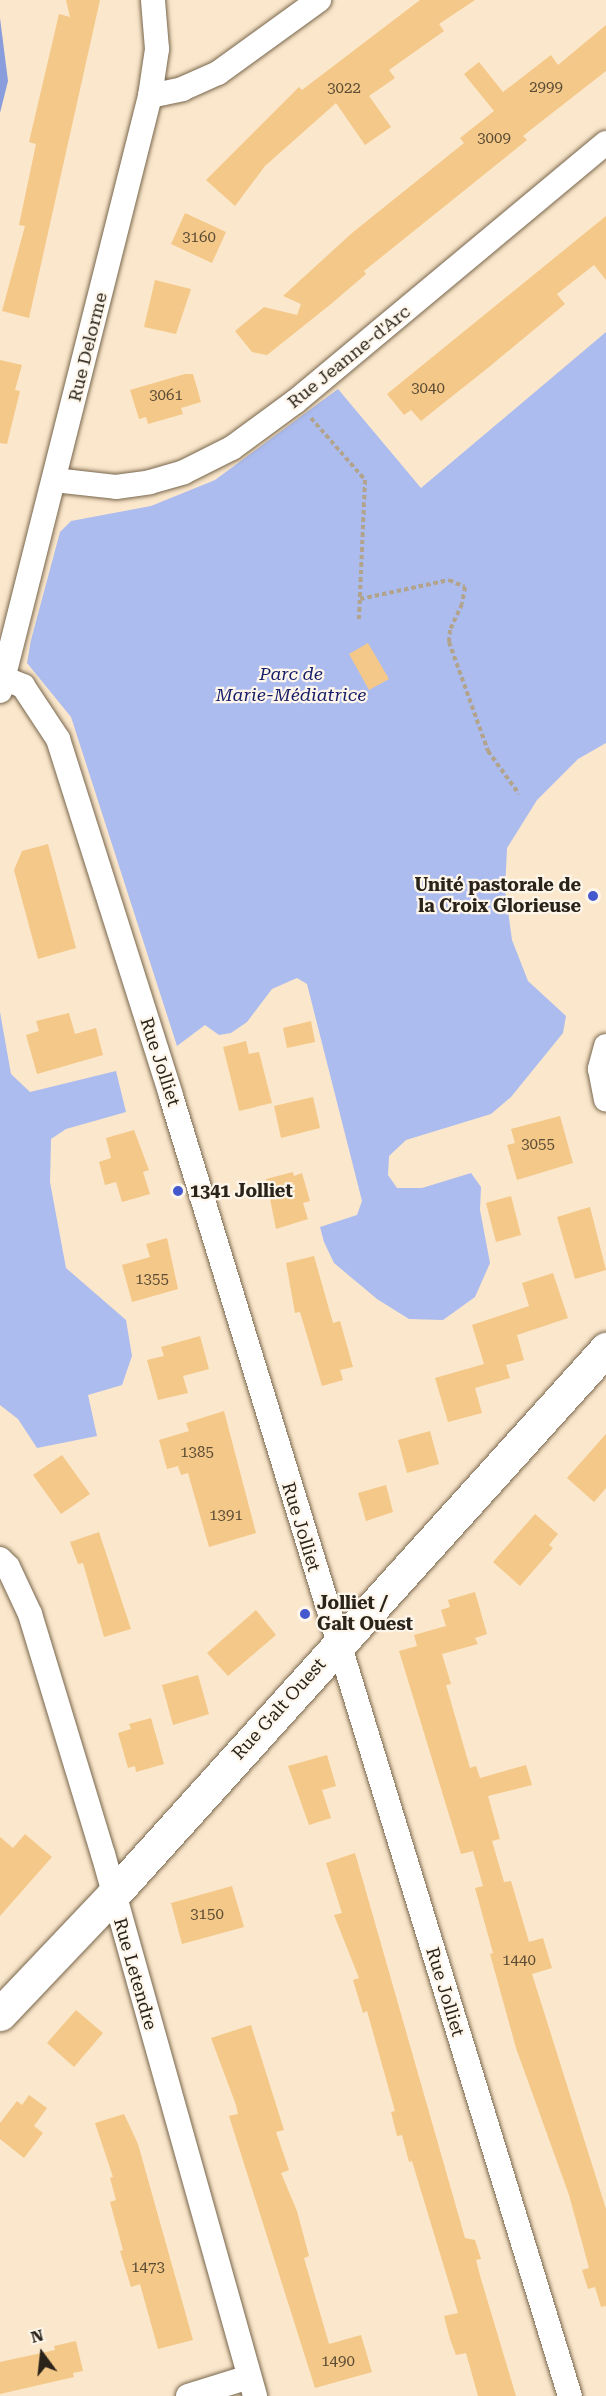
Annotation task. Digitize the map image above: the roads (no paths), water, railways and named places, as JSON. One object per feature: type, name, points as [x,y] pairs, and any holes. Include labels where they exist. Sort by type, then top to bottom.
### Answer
[{"type":"street","name":"Rue Delorme","points":[[2,685],[150,96],[157,49],[153,0]]},
{"type":"street","points":[[150,96],[182,89],[218,73],[319,0]]},
{"type":"street","name":"Rue Jeanne-d'Arc","points":[[54,480],[116,487],[184,472],[232,448],[296,401],[606,143]]},
{"type":"street","name":"Rue Jolliet","points":[[2,685],[23,686],[58,740],[171,1096],[337,1646],[570,2396]]},
{"type":"street","points":[[606,1046],[600,1069],[606,1099]]},
{"type":"street","name":"Rue Galt Ouest","points":[[0,2014],[113,1895],[606,1349]]},
{"type":"street","name":"Rue Letendre","points":[[0,1559],[8,1567],[30,1614],[113,1895],[252,2387]]},
{"type":"street","points":[[188,2396],[252,2387]]},
{"type":"place","name":"Unité pastorale de la Croix Glorieuse","points":[[593,896]]},
{"type":"place","name":"1341 Jolliet","points":[[178,1191]]},
{"type":"place","name":"Jolliet / Galt Ouest","points":[[305,1614]]},
{"type":"park label","name":"Parc de Marie-Médiatrice","points":[[291,685]]}]
